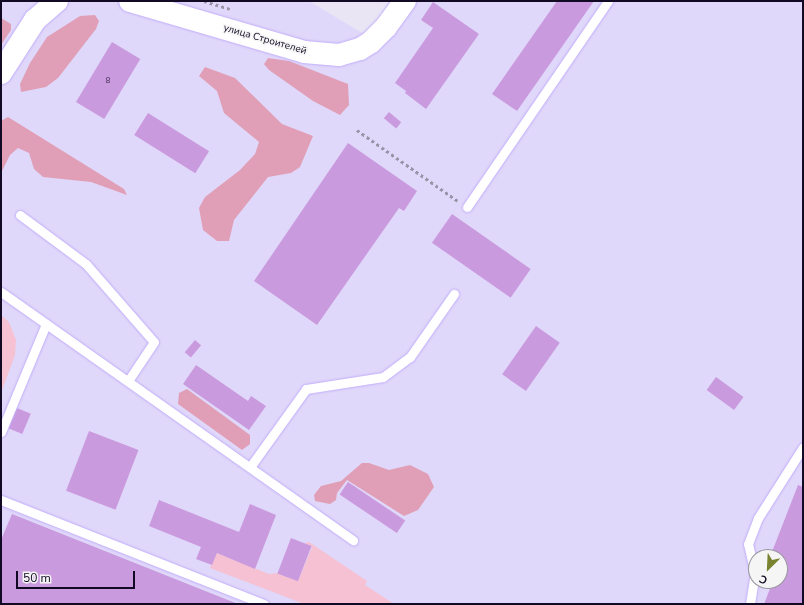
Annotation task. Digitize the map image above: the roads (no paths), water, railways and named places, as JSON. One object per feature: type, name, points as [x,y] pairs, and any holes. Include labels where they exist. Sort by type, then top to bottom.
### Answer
[{"type":"main road","points":[[1,73],[35,20],[58,1]]},
{"type":"main road","name":"улица Строителей","points":[[130,1],[304,52],[339,54],[360,49],[371,42],[386,27],[405,1]]},
{"type":"lane","points":[[467,207],[608,1]]},
{"type":"lane","points":[[20,216],[86,264],[154,342],[128,381]]},
{"type":"lane","points":[[1,292],[353,540]]},
{"type":"lane","points":[[250,466],[306,389],[383,377],[410,357],[454,294]]},
{"type":"lane","points":[[1,432],[46,324]]},
{"type":"lane","points":[[750,604],[754,574],[748,544],[762,511],[803,447]]},
{"type":"lane","points":[[1,500],[264,604]]}]
